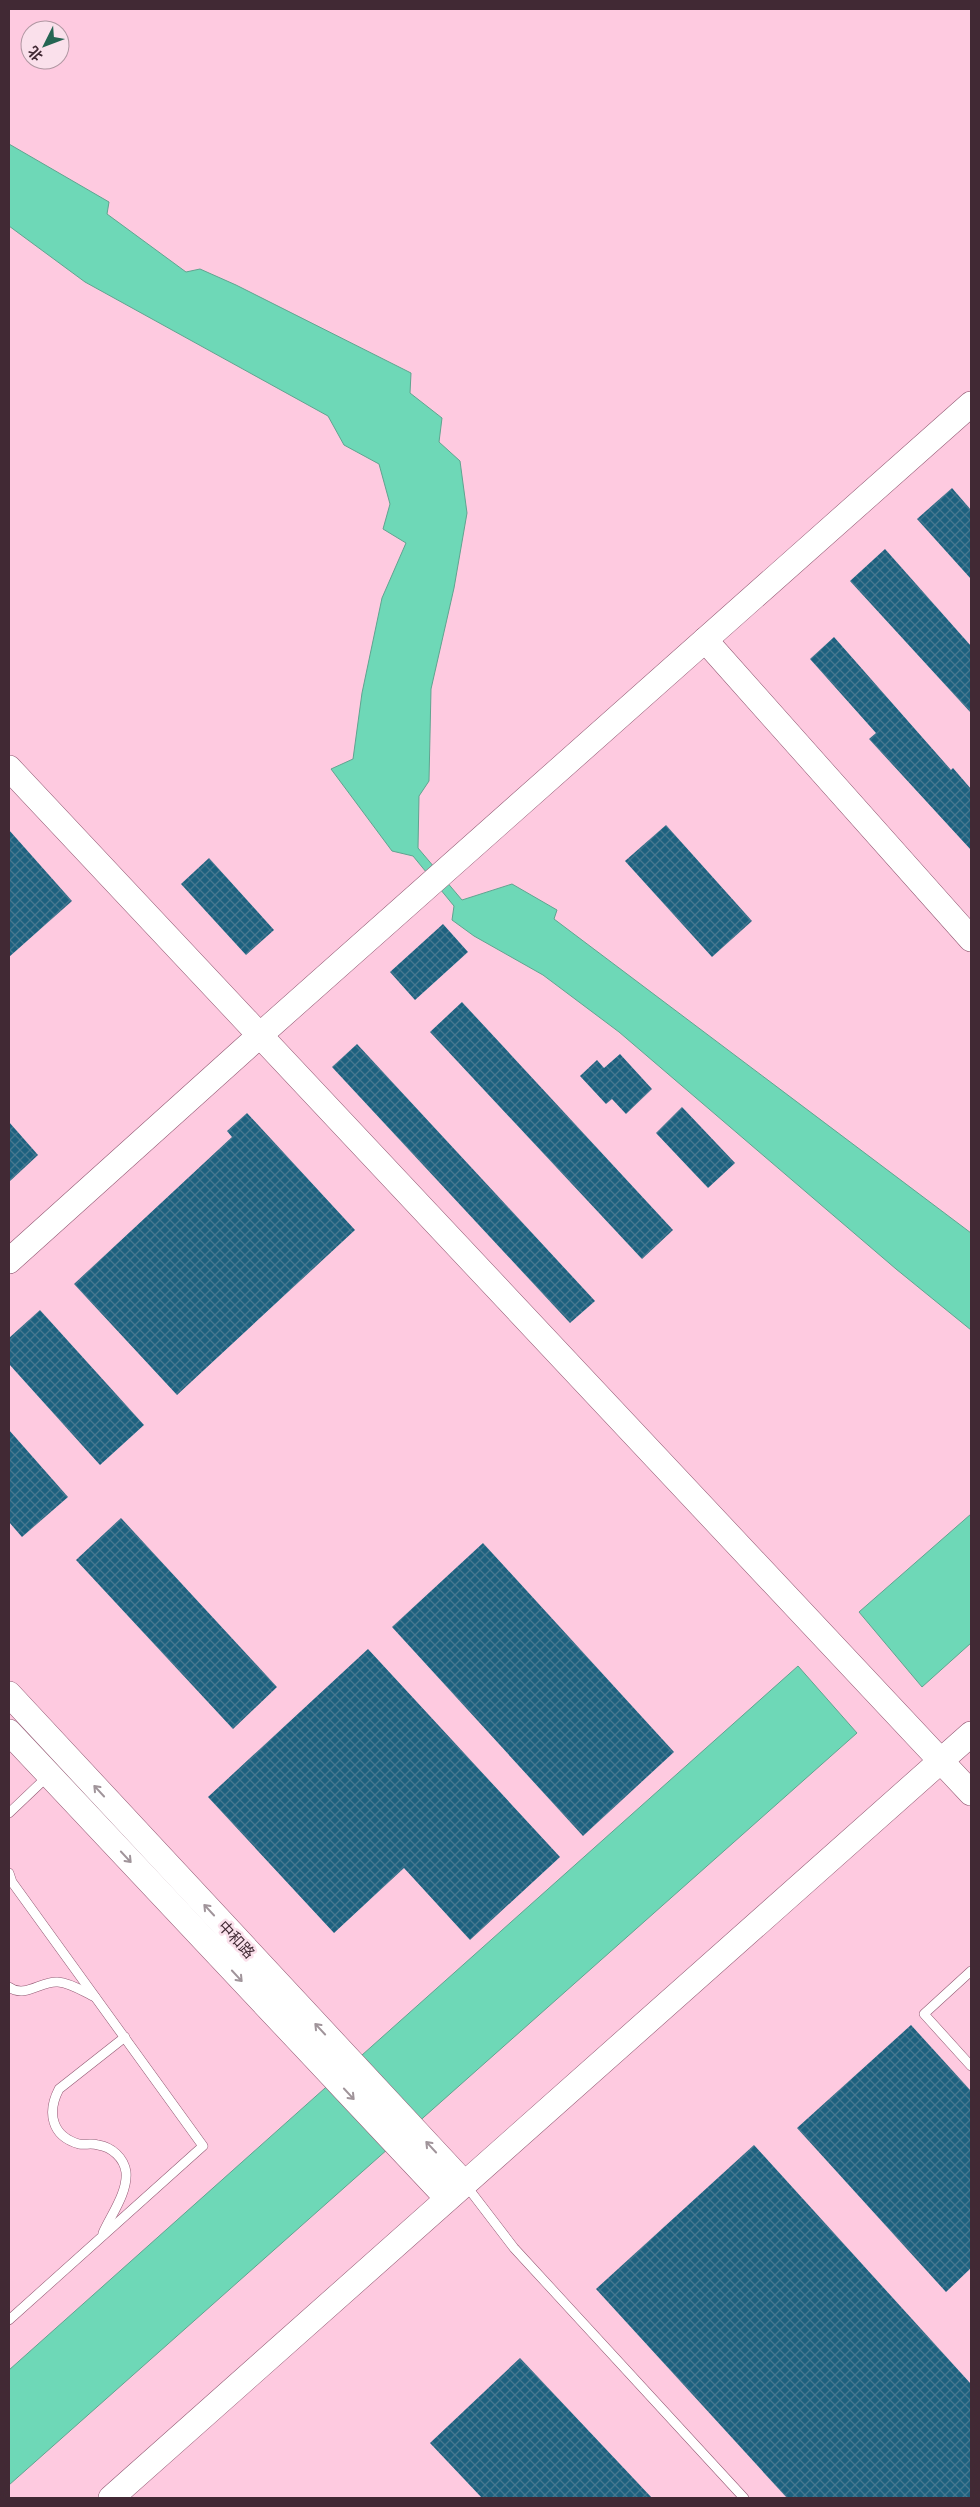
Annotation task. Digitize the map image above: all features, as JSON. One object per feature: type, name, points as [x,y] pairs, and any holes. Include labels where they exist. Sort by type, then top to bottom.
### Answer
[{"type":"street","points":[[9,1262],[259,1036],[971,404]]},
{"type":"street","points":[[705,640],[971,939]]},
{"type":"street","points":[[9,768],[971,1793]]},
{"type":"street","name":"中和路","points":[[9,1694],[456,2191]]},
{"type":"street","name":"中和路","points":[[9,1732],[456,2191]]},
{"type":"street","points":[[112,2498],[971,1734]]},
{"type":"lane","points":[[9,1812],[49,1775]]},
{"type":"lane","points":[[9,1873],[10,1883],[125,2037],[203,2146],[9,2320]]},
{"type":"lane","points":[[971,1971],[924,2014],[971,2066]]},
{"type":"lane","points":[[9,1987],[23,1991],[49,1982],[60,1982],[96,1998]]},
{"type":"lane","points":[[101,2238],[125,2186],[126,2171],[121,2158],[110,2148],[97,2144],[80,2144],[67,2139],[57,2128],[51,2114],[53,2100],[59,2089],[125,2037]]},
{"type":"lane","points":[[456,2191],[514,2248],[744,2498]]},
{"type":"shaded area","points":[[9,144],[109,202],[107,214],[186,272],[200,269],[236,285],[411,373],[410,393],[442,418],[439,442],[460,461],[467,513],[454,588],[431,689],[429,781],[419,796],[418,848],[462,900],[512,884],[557,910],[554,919],[971,1233],[971,1330],[896,1269],[619,1032],[543,975],[474,936],[452,920],[454,906],[413,856],[392,851],[331,769],[353,759],[362,693],[382,598],[406,543],[383,529],[390,504],[379,464],[344,445],[328,416],[85,282],[9,226]]},
{"type":"shaded area","points":[[971,1514],[971,1643],[922,1687],[859,1612]]},
{"type":"shaded area","points":[[798,1666],[857,1733],[9,2485],[9,2370]]},
{"type":"building","points":[[952,488],[971,510],[971,579],[917,519]]},
{"type":"building","points":[[885,549],[971,646],[971,713],[850,581]]},
{"type":"building","points":[[834,637],[951,770],[953,768],[971,789],[971,850],[869,739],[876,733],[810,659]]},
{"type":"building","points":[[666,825],[752,921],[712,957],[625,861]]},
{"type":"building","points":[[9,830],[72,901],[9,957]]},
{"type":"building","points":[[209,858],[274,930],[246,955],[181,884]]},
{"type":"building","points":[[443,924],[468,952],[415,1000],[390,972]]},
{"type":"building","points":[[462,1002],[673,1230],[642,1259],[430,1032]]},
{"type":"building","points":[[357,1044],[595,1301],[570,1323],[332,1067]]},
{"type":"building","points":[[620,1054],[652,1089],[626,1114],[612,1099],[606,1104],[580,1076],[597,1060],[604,1068]]},
{"type":"building","points":[[682,1107],[735,1163],[708,1188],[656,1133]]},
{"type":"building","points":[[247,1113],[355,1230],[177,1395],[74,1284],[232,1137],[227,1131]]},
{"type":"building","points":[[9,1122],[38,1155],[9,1182]]},
{"type":"building","points":[[40,1310],[144,1425],[100,1465],[9,1364],[9,1338]]},
{"type":"building","points":[[9,1430],[68,1497],[22,1537],[9,1522]]},
{"type":"building","points":[[121,1518],[277,1687],[233,1729],[76,1560]]},
{"type":"building","points":[[483,1543],[674,1752],[583,1836],[392,1627]]},
{"type":"building","points":[[368,1649],[560,1857],[470,1940],[404,1868],[334,1933],[208,1797]]},
{"type":"building","points":[[911,2025],[971,2091],[971,2268],[946,2292],[797,2128]]},
{"type":"building","points":[[754,2145],[971,2384],[971,2498],[787,2498],[596,2289]]},
{"type":"building","points":[[520,2358],[652,2498],[482,2498],[430,2443]]}]
